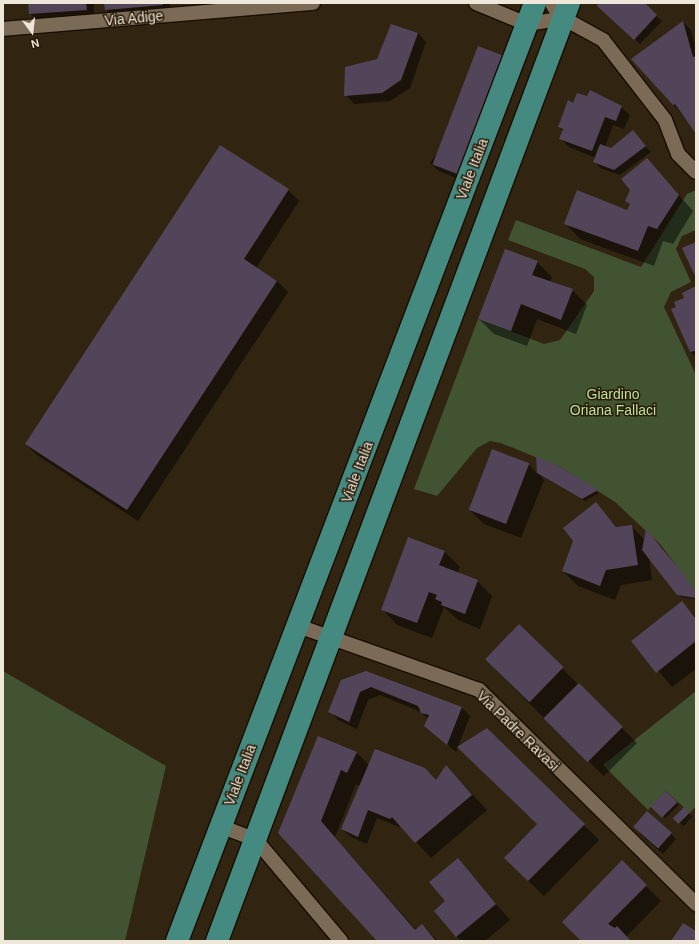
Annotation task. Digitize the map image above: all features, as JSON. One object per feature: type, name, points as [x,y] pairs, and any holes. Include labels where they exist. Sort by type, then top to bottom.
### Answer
[{"type":"main road","name":"Viale Italia","points":[[177,941],[535,3]]},
{"type":"main road","points":[[217,941],[256,840],[329,636],[562,8]]},
{"type":"street","name":"Via Adige","points":[[3,29],[313,3]]},
{"type":"street","points":[[476,3],[527,24],[562,8],[602,40],[665,120],[678,154],[696,172]]},
{"type":"street","name":"Via Padre Ravasi","points":[[298,626],[479,690],[696,904]]},
{"type":"street","points":[[220,826],[256,840],[341,941]]},
{"type":"green space","name":"Giardino Oriana Fallaci","points":[[696,190],[696,230],[682,236],[676,249],[691,282],[671,292],[664,307],[696,375],[696,593],[661,545],[615,502],[562,468],[501,443],[490,441],[477,448],[437,496],[414,489],[478,319],[544,344],[560,340],[594,291],[594,277],[585,269],[508,240],[516,220],[641,267],[687,194]]},
{"type":"green space","points":[[3,671],[166,766],[125,941],[3,941]]},
{"type":"green space","points":[[696,691],[696,806],[690,813],[666,791],[648,810],[603,765]]},
{"type":"building","points":[[28,3],[86,3],[87,10],[29,14]]},
{"type":"building","points":[[104,3],[163,3],[163,5],[105,10]]},
{"type":"building","points":[[598,3],[645,3],[657,15],[634,40],[597,6]]},
{"type":"building","points":[[683,21],[693,57],[696,56],[696,134],[675,104],[673,105],[631,59]]},
{"type":"building","points":[[391,24],[418,33],[401,80],[382,93],[344,96],[345,67],[377,59]]},
{"type":"building","points":[[478,46],[504,56],[459,175],[432,165]]},
{"type":"building","points":[[590,90],[622,106],[616,121],[605,117],[592,151],[559,139],[563,129],[558,127],[568,100],[573,103],[577,93],[587,96]]},
{"type":"building","points":[[633,130],[646,146],[614,170],[593,162],[600,144],[611,148]]},
{"type":"building","points":[[220,145],[289,189],[244,259],[277,281],[127,510],[25,444]]},
{"type":"building","points":[[647,158],[679,195],[657,229],[648,226],[638,251],[564,224],[577,190],[627,210],[630,204],[625,201],[630,190],[621,179]]},
{"type":"building","points":[[696,242],[696,278],[682,248]]},
{"type":"building","points":[[505,249],[538,261],[532,275],[573,289],[561,320],[521,304],[511,331],[478,319]]},
{"type":"building","points":[[696,286],[696,354],[695,351],[690,352],[671,309],[676,307],[674,302],[684,298],[682,293]]},
{"type":"building","points":[[492,449],[529,463],[506,524],[469,510]]},
{"type":"building","points":[[536,456],[562,468],[598,490],[582,499],[537,473]]},
{"type":"building","points":[[596,502],[616,527],[632,525],[638,565],[606,570],[600,586],[562,571],[573,541],[563,528]]},
{"type":"building","points":[[646,529],[684,575],[696,593],[696,598],[677,595],[642,550]]},
{"type":"building","points":[[408,537],[445,551],[439,565],[478,580],[465,614],[441,605],[442,602],[435,599],[437,595],[429,592],[417,623],[381,610]]},
{"type":"building","points":[[682,601],[696,619],[696,641],[656,673],[631,641]]},
{"type":"building","points":[[519,624],[564,667],[530,702],[485,659]]},
{"type":"building","points":[[366,671],[462,707],[447,745],[424,726],[429,715],[421,713],[418,706],[371,687],[360,692],[349,722],[328,712],[341,680]]},
{"type":"building","points":[[579,683],[623,727],[587,762],[544,718]]},
{"type":"building","points":[[487,728],[585,824],[528,881],[504,858],[537,824],[457,747]]},
{"type":"building","points":[[318,736],[357,752],[347,773],[341,770],[321,821],[415,930],[422,924],[436,941],[377,941],[278,833]]},
{"type":"building","points":[[375,749],[425,768],[436,780],[446,765],[472,795],[415,843],[392,817],[390,819],[368,810],[358,837],[341,829]]},
{"type":"building","points":[[666,791],[677,802],[662,818],[650,807]]},
{"type":"building","points":[[684,807],[690,813],[678,824],[673,818]]},
{"type":"building","points":[[647,811],[672,833],[658,848],[633,827]]},
{"type":"building","points":[[458,858],[496,904],[456,937],[434,911],[445,901],[429,882]]},
{"type":"building","points":[[622,860],[647,885],[608,924],[615,928],[617,926],[631,941],[581,941],[562,922]]},
{"type":"building","points":[[683,923],[696,931],[696,941],[671,941]]}]
